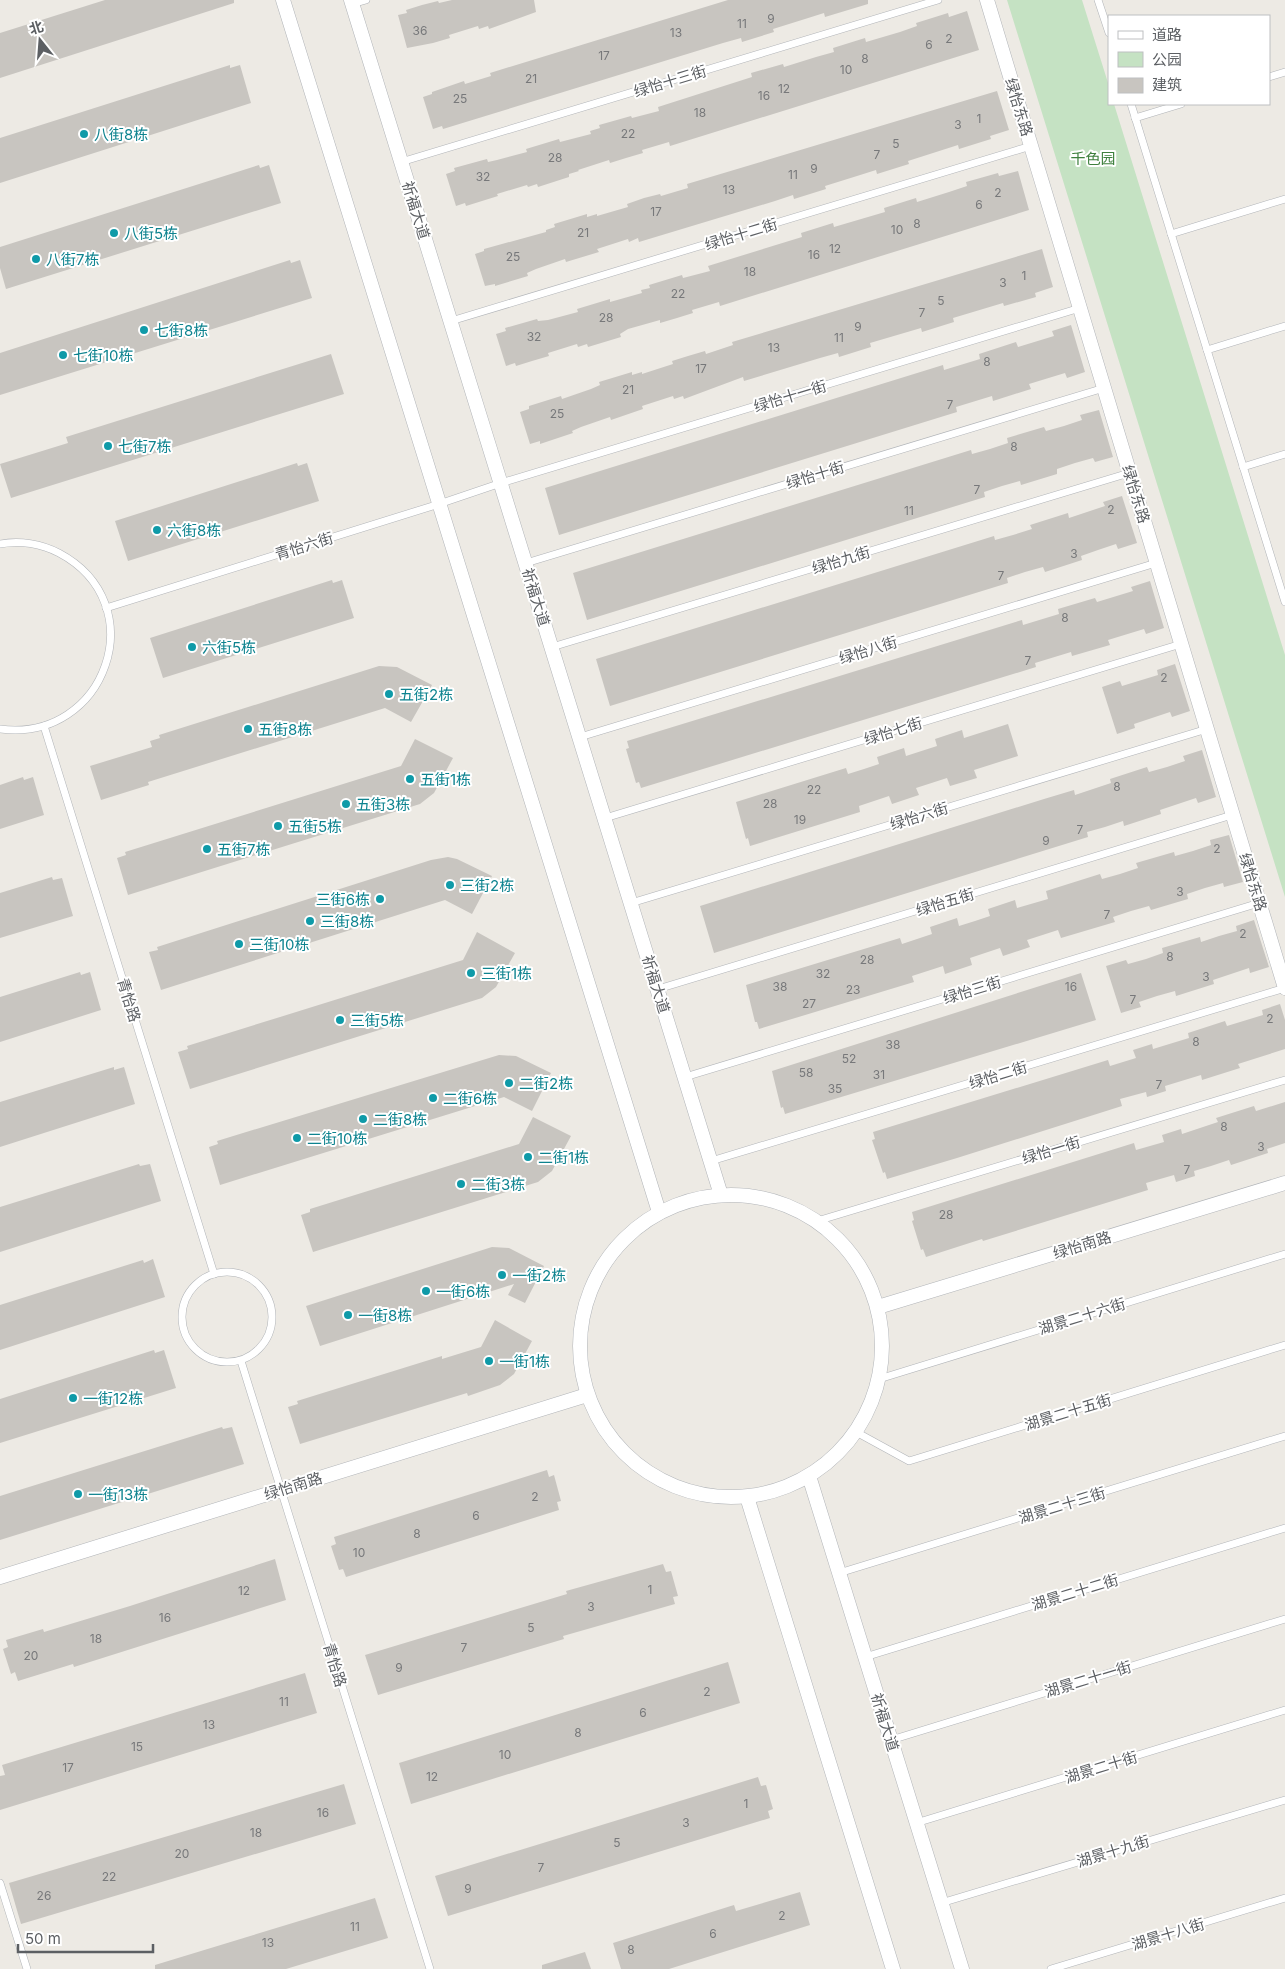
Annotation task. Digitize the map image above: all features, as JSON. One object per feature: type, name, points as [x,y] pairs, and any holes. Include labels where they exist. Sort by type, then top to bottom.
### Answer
[{"type":"street","points":[[283,0],[659,1212]]},
{"type":"street","name":"绿怡东路","points":[[987,0],[1285,988]]},
{"type":"street","name":"祈福大道","points":[[352,2],[721,1194]]},
{"type":"street","name":"绿怡南路","points":[[878,1307],[1285,1182]]},
{"type":"street","points":[[721,1194],[755,1196],[779,1203],[817,1221],[844,1244],[865,1274],[878,1307],[883,1343],[879,1379],[870,1406],[856,1432],[835,1456],[808,1476],[779,1489],[747,1497],[711,1496],[676,1488],[647,1472],[621,1452],[606,1432],[587,1395],[580,1366],[579,1335],[587,1298],[595,1277],[612,1251],[634,1230],[659,1212],[689,1200],[721,1194]]},
{"type":"street","name":"绿怡南路","points":[[0,1577],[587,1395]]},
{"type":"street","name":"祈福大道","points":[[808,1476],[962,1969]]},
{"type":"street","points":[[747,1497],[893,1969]]},
{"type":"lane","points":[[352,2],[366,0]]},
{"type":"lane","name":"绿怡十三街","points":[[401,162],[938,0]]},
{"type":"lane","points":[[1101,1],[1108,29]]},
{"type":"lane","points":[[1270,77],[1285,72]]},
{"type":"lane","points":[[1131,105],[1243,467],[1282,582],[1285,602]]},
{"type":"lane","points":[[1135,118],[1178,105]]},
{"type":"lane","name":"绿怡十二街","points":[[451,321],[1031,146]]},
{"type":"lane","points":[[1171,234],[1285,199]]},
{"type":"lane","name":"绿怡十一街","points":[[501,483],[1080,308]]},
{"type":"lane","points":[[1207,350],[1285,326]]},
{"type":"lane","name":"绿怡十街","points":[[526,562],[1104,388]]},
{"type":"lane","points":[[1243,467],[1285,454]]},
{"type":"lane","name":"绿怡九街","points":[[552,647],[1129,473]]},
{"type":"lane","name":"青怡六街","points":[[106,608],[501,483]]},
{"type":"lane","points":[[0,544],[21,543],[38,545],[68,558],[92,580],[106,608],[111,641],[103,673],[96,687],[73,711],[44,726],[28,729],[0,729]]},
{"type":"lane","name":"绿怡八街","points":[[580,737],[1156,563]]},
{"type":"lane","name":"绿怡七街","points":[[605,818],[1181,644]]},
{"type":"lane","name":"青怡路","points":[[44,726],[214,1274]]},
{"type":"lane","name":"绿怡六街","points":[[631,903],[1207,729]]},
{"type":"lane","name":"绿怡五街","points":[[658,989],[1232,815]]},
{"type":"lane","name":"绿怡三街","points":[[685,1076],[1259,903]]},
{"type":"lane","name":"绿怡二街","points":[[711,1161],[1285,988]]},
{"type":"lane","name":"绿怡一街","points":[[817,1221],[1285,1080]]},
{"type":"lane","name":"湖景二十六街","points":[[879,1379],[1285,1254]]},
{"type":"lane","points":[[236,1273],[246,1276],[256,1282],[269,1299],[273,1320],[268,1336],[259,1349],[241,1360],[230,1362],[208,1358],[192,1345],[184,1331],[182,1314],[189,1294],[200,1282],[214,1274],[236,1273]]},
{"type":"lane","name":"湖景二十五街","points":[[856,1432],[909,1460],[1285,1345]]},
{"type":"lane","name":"青怡路","points":[[241,1360],[430,1969]]},
{"type":"lane","name":"湖景二十三街","points":[[839,1573],[1285,1436]]},
{"type":"lane","name":"湖景二十二街","points":[[865,1657],[1285,1528]]},
{"type":"lane","name":"湖景二十一街","points":[[891,1740],[1285,1619]]},
{"type":"lane","name":"湖景二十街","points":[[916,1823],[1285,1710]]},
{"type":"lane","name":"湖景十九街","points":[[941,1903],[1285,1800]]},
{"type":"lane","points":[[0,1883],[27,1969]]},
{"type":"lane","name":"湖景十八街","points":[[1051,1969],[1285,1898]]},
{"type":"green space","name":"千色园","points":[[1007,0],[1082,0],[1108,83],[1108,105],[1114,105],[1285,655],[1285,897]]},
{"type":"building","points":[[105,0],[234,0],[234,3],[0,78],[0,33]]},
{"type":"building","points":[[452,0],[534,0],[536,12],[489,29],[488,26],[479,29],[478,26],[449,35],[450,38],[407,48],[398,15],[407,13],[406,10],[422,5]]},
{"type":"building","points":[[728,0],[868,0],[868,4],[825,17],[824,13],[773,29],[774,32],[742,42],[741,38],[723,43],[443,129],[442,126],[433,129],[423,97],[432,94],[432,92],[464,81],[465,84],[491,76],[490,73]]},
{"type":"building","points":[[967,11],[979,50],[670,146],[669,142],[642,150],[643,153],[610,163],[609,160],[578,170],[569,174],[569,177],[538,187],[537,184],[528,187],[527,185],[466,206],[465,203],[456,206],[446,174],[455,171],[454,168],[487,159],[488,162],[527,152],[526,149],[559,139],[560,142],[591,134],[590,131],[600,128],[599,125],[659,111],[658,107],[752,77],[751,73],[783,64],[784,67],[834,52],[833,48],[865,38],[866,42],[917,26],[916,23],[948,13],[949,17]]},
{"type":"building","points":[[230,65],[230,68],[240,65],[251,103],[0,183],[0,138]]},
{"type":"building","points":[[997,91],[1009,130],[990,136],[991,139],[959,149],[958,145],[908,161],[909,164],[877,174],[876,170],[825,186],[826,189],[794,199],[793,195],[639,242],[638,238],[629,242],[628,239],[597,249],[599,252],[566,262],[565,259],[536,269],[527,273],[528,276],[495,286],[495,284],[485,286],[475,254],[484,251],[484,249],[546,232],[546,230],[555,227],[554,224],[587,214],[587,217],[597,214],[597,216],[628,207],[627,204],[644,198],[660,194],[661,196],[688,188],[687,184]]},
{"type":"building","points":[[259,165],[260,168],[269,165],[281,203],[6,289],[0,268],[0,247]]},
{"type":"building","points":[[1018,171],[1029,210],[720,306],[719,302],[692,310],[693,313],[677,318],[660,323],[660,320],[628,329],[620,334],[621,337],[588,347],[587,344],[578,347],[577,344],[548,353],[549,356],[516,366],[515,363],[506,366],[496,334],[506,331],[505,328],[537,319],[538,321],[548,320],[578,312],[577,309],[610,299],[610,302],[642,293],[641,290],[650,288],[649,285],[682,275],[683,278],[710,271],[708,266],[802,237],[801,233],[833,223],[834,227],[885,212],[884,208],[916,198],[917,202],[967,186],[966,182],[998,173],[999,176]]},
{"type":"building","points":[[1042,249],[1053,287],[1035,293],[1036,297],[1004,306],[1003,303],[953,318],[954,322],[922,332],[921,328],[870,343],[871,347],[839,357],[838,353],[744,381],[743,377],[684,399],[683,396],[674,399],[673,396],[642,406],[643,409],[611,420],[610,417],[581,427],[572,431],[573,433],[540,444],[540,441],[530,444],[520,412],[529,409],[529,406],[561,396],[562,399],[600,385],[599,382],[632,372],[632,375],[642,372],[642,374],[673,364],[672,361],[705,351],[706,354],[733,345],[732,342]]},
{"type":"building","points":[[290,260],[291,263],[300,260],[312,298],[0,395],[0,353]]},
{"type":"building","points":[[1071,325],[1085,372],[1067,378],[1065,373],[1029,384],[1031,389],[993,401],[992,396],[956,407],[957,412],[559,535],[545,488],[943,365],[944,370],[980,359],[979,354],[1016,342],[1018,347],[1054,336],[1052,331]]},
{"type":"building","points":[[331,354],[344,394],[11,498],[0,464],[68,443],[66,437]]},
{"type":"building","points":[[1099,410],[1113,457],[1095,462],[1093,458],[1075,463],[1057,469],[1057,474],[1021,485],[1020,481],[1002,486],[984,492],[985,497],[587,620],[573,573],[971,450],[972,454],[990,449],[1008,443],[1007,438],[1044,427],[1046,431],[1064,426],[1082,420],[1080,415]]},
{"type":"building","points":[[297,463],[298,466],[307,463],[319,501],[128,561],[115,521]]},
{"type":"building","points":[[1122,496],[1137,543],[1118,549],[1116,544],[1081,556],[1082,560],[1045,572],[1043,567],[1025,572],[1007,578],[1008,583],[610,706],[596,659],[994,536],[995,540],[1013,535],[1032,529],[1030,525],[1068,513],[1069,518],[1105,506],[1103,502]]},
{"type":"building","points":[[332,580],[333,583],[342,580],[354,618],[163,678],[150,638]]},
{"type":"building","points":[[1150,581],[1164,628],[1146,634],[1144,629],[1108,640],[1110,645],[1072,656],[1071,652],[1035,663],[1036,667],[641,788],[639,782],[636,783],[626,749],[629,748],[627,741],[1022,620],[1023,625],[1059,614],[1058,609],[1095,598],[1097,602],[1133,591],[1131,587]]},
{"type":"building","points":[[1175,664],[1190,711],[1172,717],[1170,712],[1134,724],[1135,728],[1117,734],[1102,687],[1120,681],[1122,686],[1158,675],[1157,670]]},
{"type":"building","points":[[379,666],[397,667],[432,685],[411,722],[385,708],[148,782],[149,785],[101,800],[90,766],[152,747],[150,741],[160,738],[159,735]]},
{"type":"building","points":[[1008,724],[1018,756],[974,770],[977,778],[950,786],[947,778],[916,788],[919,795],[892,804],[889,796],[859,806],[860,812],[750,846],[748,838],[746,839],[736,802],[846,768],[848,774],[864,769],[879,764],[877,757],[904,748],[906,756],[937,746],[935,739],[962,730],[964,738]]},
{"type":"building","points":[[415,739],[453,758],[434,793],[420,804],[128,895],[117,858],[126,855],[125,852],[401,766]]},
{"type":"building","points":[[1202,750],[1216,797],[1198,803],[1196,798],[1160,810],[1161,814],[1124,826],[1123,821],[1087,832],[1088,837],[714,953],[700,906],[1074,790],[1075,795],[1111,783],[1110,779],[1147,767],[1149,772],[1167,767],[1185,761],[1183,756]]},
{"type":"building","points":[[23,777],[24,780],[33,777],[44,815],[0,829],[0,785]]},
{"type":"building","points":[[1229,835],[1243,882],[1224,887],[1223,883],[1205,888],[1187,894],[1188,899],[1151,910],[1149,906],[1131,911],[1113,917],[1115,922],[1061,938],[1058,930],[1027,940],[1030,947],[1003,956],[1000,948],[970,958],[972,965],[945,974],[943,966],[912,976],[914,982],[759,1029],[757,1022],[755,1022],[746,985],[900,938],[902,944],[932,934],[930,927],[957,918],[959,926],[975,921],[990,916],[988,909],[1015,900],[1017,908],[1048,899],[1046,891],[1100,874],[1102,879],[1120,874],[1138,868],[1136,863],[1174,852],[1175,856],[1193,851],[1211,845],[1210,840]]},
{"type":"building","points":[[448,857],[457,859],[492,876],[472,914],[445,900],[161,990],[149,952],[158,950],[157,947],[431,860]]},
{"type":"building","points":[[52,877],[53,880],[62,878],[73,916],[0,938],[0,893]]},
{"type":"building","points":[[1254,920],[1269,967],[1250,973],[1249,968],[1213,980],[1214,984],[1176,996],[1175,991],[1157,996],[1139,1002],[1141,1007],[1121,1013],[1106,966],[1126,960],[1128,964],[1146,959],[1163,953],[1162,948],[1200,937],[1201,942],[1237,931],[1236,926]]},
{"type":"building","points":[[477,932],[515,953],[496,987],[482,998],[190,1089],[178,1052],[188,1049],[187,1046],[463,960]]},
{"type":"building","points":[[80,972],[81,975],[90,972],[101,1010],[0,1042],[0,997]]},
{"type":"building","points":[[1081,973],[1096,1020],[785,1114],[783,1107],[781,1108],[772,1071]]},
{"type":"building","points":[[1280,1004],[1285,1020],[1285,1049],[1238,1064],[1240,1068],[1202,1080],[1201,1075],[1165,1086],[1166,1091],[1147,1097],[1146,1092],[1120,1099],[1122,1106],[957,1158],[887,1179],[885,1172],[883,1173],[872,1140],[875,1139],[873,1132],[1108,1060],[1110,1066],[1136,1058],[1133,1050],[1152,1044],[1153,1049],[1189,1038],[1188,1033],[1225,1021],[1227,1026],[1263,1015],[1262,1010]]},
{"type":"building","points":[[499,1055],[516,1056],[551,1073],[532,1111],[504,1097],[220,1185],[209,1147],[218,1144],[217,1141]]},
{"type":"building","points":[[114,1067],[114,1070],[124,1067],[135,1104],[0,1147],[0,1102]]},
{"type":"building","points":[[1285,1102],[1285,1143],[1267,1149],[1268,1153],[1231,1165],[1229,1160],[1194,1171],[1195,1176],[1176,1182],[1174,1175],[1146,1183],[1148,1190],[926,1257],[923,1249],[921,1250],[912,1221],[914,1220],[912,1212],[1134,1143],[1136,1150],[1164,1142],[1162,1135],[1181,1129],[1182,1134],[1218,1122],[1216,1118],[1254,1106],[1256,1111]]},
{"type":"building","points":[[533,1117],[571,1136],[552,1171],[538,1182],[313,1252],[301,1215],[310,1212],[310,1209],[519,1144]]},
{"type":"building","points":[[139,1164],[140,1166],[150,1164],[161,1201],[0,1252],[0,1207]]},
{"type":"building","points":[[492,1247],[509,1248],[544,1266],[525,1303],[508,1295],[514,1284],[320,1346],[306,1306]]},
{"type":"building","points":[[153,1259],[165,1297],[0,1350],[0,1305],[143,1260],[144,1263]]},
{"type":"building","points":[[495,1320],[532,1341],[514,1374],[500,1385],[468,1396],[467,1393],[300,1444],[288,1407],[298,1404],[297,1401],[442,1356],[442,1359],[481,1347]]},
{"type":"building","points":[[154,1350],[155,1353],[164,1350],[176,1388],[0,1443],[0,1399]]},
{"type":"building","points":[[222,1427],[223,1429],[232,1427],[244,1464],[0,1540],[0,1496]]},
{"type":"building","points":[[547,1470],[549,1477],[554,1475],[561,1501],[557,1502],[559,1510],[346,1577],[343,1569],[339,1570],[331,1546],[336,1544],[334,1537]]},
{"type":"building","points":[[275,1559],[286,1600],[74,1667],[73,1664],[18,1681],[15,1672],[11,1674],[3,1649],[8,1647],[6,1640],[43,1629],[44,1632]]},
{"type":"building","points":[[663,1564],[666,1572],[671,1571],[678,1596],[673,1597],[675,1604],[563,1636],[564,1639],[378,1695],[365,1655],[567,1594],[566,1591]]},
{"type":"building","points":[[728,1662],[740,1703],[411,1804],[399,1763]]},
{"type":"building","points":[[305,1673],[317,1713],[0,1810],[0,1776],[5,1775],[2,1765]]},
{"type":"building","points":[[758,1777],[761,1786],[766,1785],[773,1809],[768,1811],[770,1818],[448,1916],[435,1876]]},
{"type":"building","points":[[344,1784],[356,1824],[21,1924],[9,1883]]},
{"type":"building","points":[[800,1892],[810,1925],[669,1969],[621,1969],[613,1943],[734,1905],[736,1911]]},
{"type":"building","points":[[375,1898],[388,1938],[286,1969],[155,1969],[155,1965]]},
{"type":"building","points":[[585,1952],[591,1969],[542,1969],[542,1965]]},
{"type":"place","name":"八街8栋","points":[[84,134]]},
{"type":"place","name":"八街5栋","points":[[114,233]]},
{"type":"place","name":"八街7栋","points":[[36,259]]},
{"type":"place","name":"七街8栋","points":[[144,330]]},
{"type":"place","name":"七街10栋","points":[[63,355]]},
{"type":"place","name":"七街7栋","points":[[108,446]]},
{"type":"place","name":"六街8栋","points":[[157,530]]},
{"type":"place","name":"六街5栋","points":[[192,647]]},
{"type":"place","name":"五街2栋","points":[[389,694]]},
{"type":"place","name":"五街8栋","points":[[248,729]]},
{"type":"place","name":"五街1栋","points":[[410,779]]},
{"type":"place","name":"五街3栋","points":[[346,804]]},
{"type":"place","name":"五街5栋","points":[[278,826]]},
{"type":"place","name":"五街7栋","points":[[207,849]]},
{"type":"place","name":"三街2栋","points":[[450,885]]},
{"type":"place","name":"三街6栋","points":[[380,899]]},
{"type":"place","name":"三街8栋","points":[[310,921]]},
{"type":"place","name":"三街10栋","points":[[239,944]]},
{"type":"place","name":"三街1栋","points":[[471,973]]},
{"type":"place","name":"三街5栋","points":[[340,1020]]},
{"type":"place","name":"二街2栋","points":[[509,1083]]},
{"type":"place","name":"二街6栋","points":[[433,1098]]},
{"type":"place","name":"二街8栋","points":[[363,1119]]},
{"type":"place","name":"二街10栋","points":[[297,1138]]},
{"type":"place","name":"二街1栋","points":[[528,1157]]},
{"type":"place","name":"二街3栋","points":[[461,1184]]},
{"type":"place","name":"一街2栋","points":[[502,1275]]},
{"type":"place","name":"一街6栋","points":[[426,1291]]},
{"type":"place","name":"一街8栋","points":[[348,1315]]},
{"type":"place","name":"一街1栋","points":[[489,1361]]},
{"type":"place","name":"一街12栋","points":[[73,1398]]},
{"type":"place","name":"一街13栋","points":[[78,1494]]}]
